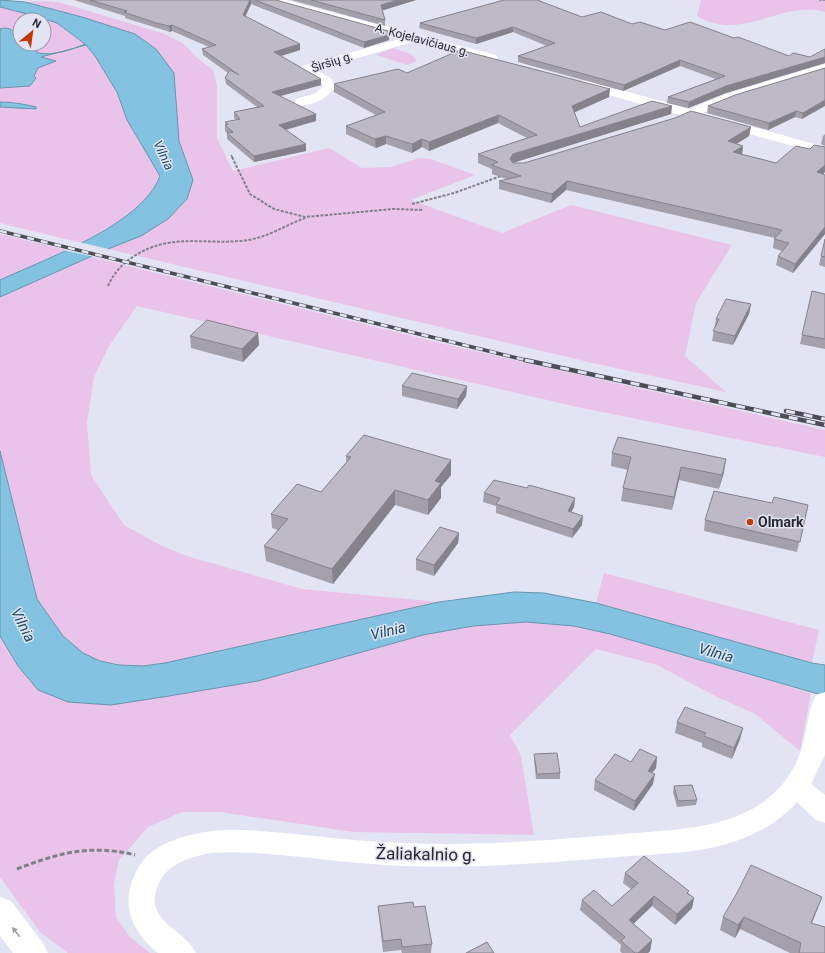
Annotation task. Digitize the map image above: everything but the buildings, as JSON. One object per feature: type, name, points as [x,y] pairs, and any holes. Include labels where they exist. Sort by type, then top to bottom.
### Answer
[{"type":"main road","points":[[0,911],[32,953]]},
{"type":"street","name":"A. Kojelavičiaus g.","points":[[273,0],[501,61]]},
{"type":"street","name":"Širšių g.","points":[[301,102],[320,96],[329,87],[328,82],[306,69],[416,38]]},
{"type":"street","points":[[669,122],[730,97],[825,68]]},
{"type":"street","points":[[573,81],[825,151]]},
{"type":"street","name":"Žaliakalnio g.","points":[[181,953],[169,946],[147,923],[141,907],[140,895],[147,878],[159,862],[192,846],[209,841],[228,840],[351,852],[498,855],[663,842],[716,835],[750,823],[775,806],[796,787],[809,766],[818,743],[824,711]]},
{"type":"street","points":[[796,787],[818,804],[825,812]]},
{"type":"path","points":[[818,0],[825,0]]},
{"type":"path","points":[[231,155],[250,194],[274,209],[305,217]]},
{"type":"path","points":[[412,204],[454,193],[507,174]]},
{"type":"path","points":[[108,286],[113,274],[118,268],[149,247],[165,242],[190,239],[232,241],[249,240],[305,217],[393,210],[423,210]]},
{"type":"path","points":[[17,869],[58,854],[90,850],[120,851],[159,862]]},
{"type":"shaded area","points":[[701,0],[825,0],[825,12],[808,10],[792,11],[745,23],[730,25],[714,23],[697,16]]},
{"type":"shaded area","points":[[48,1],[62,3],[165,34],[184,44],[195,56],[213,70],[217,86],[217,138],[233,171],[329,148],[362,168],[391,167],[419,158],[431,159],[475,175],[411,200],[502,233],[571,205],[732,245],[696,303],[685,356],[726,392],[597,364],[108,249],[142,236],[193,180],[179,141],[174,73],[135,34],[82,17],[25,2]]},
{"type":"shaded area","points":[[0,7],[19,12],[12,12],[12,30],[4,27],[0,29]]},
{"type":"shaded area","points":[[52,21],[57,23],[85,44],[57,53],[86,45],[95,56],[117,92],[127,120],[160,176],[147,198],[137,207],[116,223],[82,243],[0,223],[0,107],[36,109],[14,102],[0,102],[0,88],[20,86],[34,76],[38,68],[55,62],[41,57],[56,53],[38,52],[52,52]]},
{"type":"shaded area","points":[[393,48],[411,54],[417,61],[407,65],[376,55]]},
{"type":"shaded area","points":[[0,234],[67,250],[0,280]]},
{"type":"shaded area","points":[[92,257],[465,349],[825,430],[825,457],[582,408],[137,306],[109,346],[94,377],[87,422],[91,475],[124,525],[162,546],[190,557],[302,589],[439,602],[165,663],[143,666],[119,665],[100,661],[83,653],[63,636],[37,599],[0,451],[0,297]]},
{"type":"shaded area","points":[[604,573],[819,630],[812,663],[596,603]]},
{"type":"shaded area","points":[[526,622],[574,626],[610,634],[811,693],[800,751],[755,714],[713,695],[657,665],[596,649],[510,735],[521,756],[534,835],[353,832],[220,812],[182,812],[148,827],[119,860],[114,885],[116,917],[130,937],[150,953],[68,953],[40,932],[0,877],[0,636],[18,666],[38,690],[68,702],[111,705],[258,681],[423,635],[473,626]]},
{"type":"water","name":"Vilnia","points":[[0,0],[25,2],[82,17],[135,34],[156,49],[174,73],[179,141],[193,180],[187,199],[168,219],[141,236],[0,297],[0,280],[66,251],[113,225],[134,210],[150,194],[160,176],[127,120],[117,92],[95,56],[86,45],[75,48],[85,44],[57,23],[52,21],[52,12],[19,12],[0,7]]},
{"type":"water","points":[[7,28],[12,30],[12,52],[37,52],[50,54],[56,53],[41,57],[56,61],[38,68],[34,76],[36,78],[30,86],[0,88],[0,29]]},
{"type":"water","points":[[0,102],[27,105],[36,107],[36,109],[0,107]]},
{"type":"water","name":"Vilnia","points":[[0,451],[37,599],[63,636],[83,653],[100,661],[119,665],[143,666],[165,663],[439,602],[514,592],[544,593],[596,603],[812,663],[825,665],[825,696],[610,634],[574,626],[526,622],[473,626],[423,635],[258,681],[111,705],[68,702],[38,690],[18,666],[0,636]]},
{"type":"pier","points":[[79,242],[111,250],[95,257],[63,250]]},
{"type":"railway","points":[[0,231],[529,361]]},
{"type":"railway","points":[[525,360],[825,425]]},
{"type":"railway","points":[[786,411],[825,419]]},
{"type":"place","name":"Olmark","points":[[750,522]]}]
